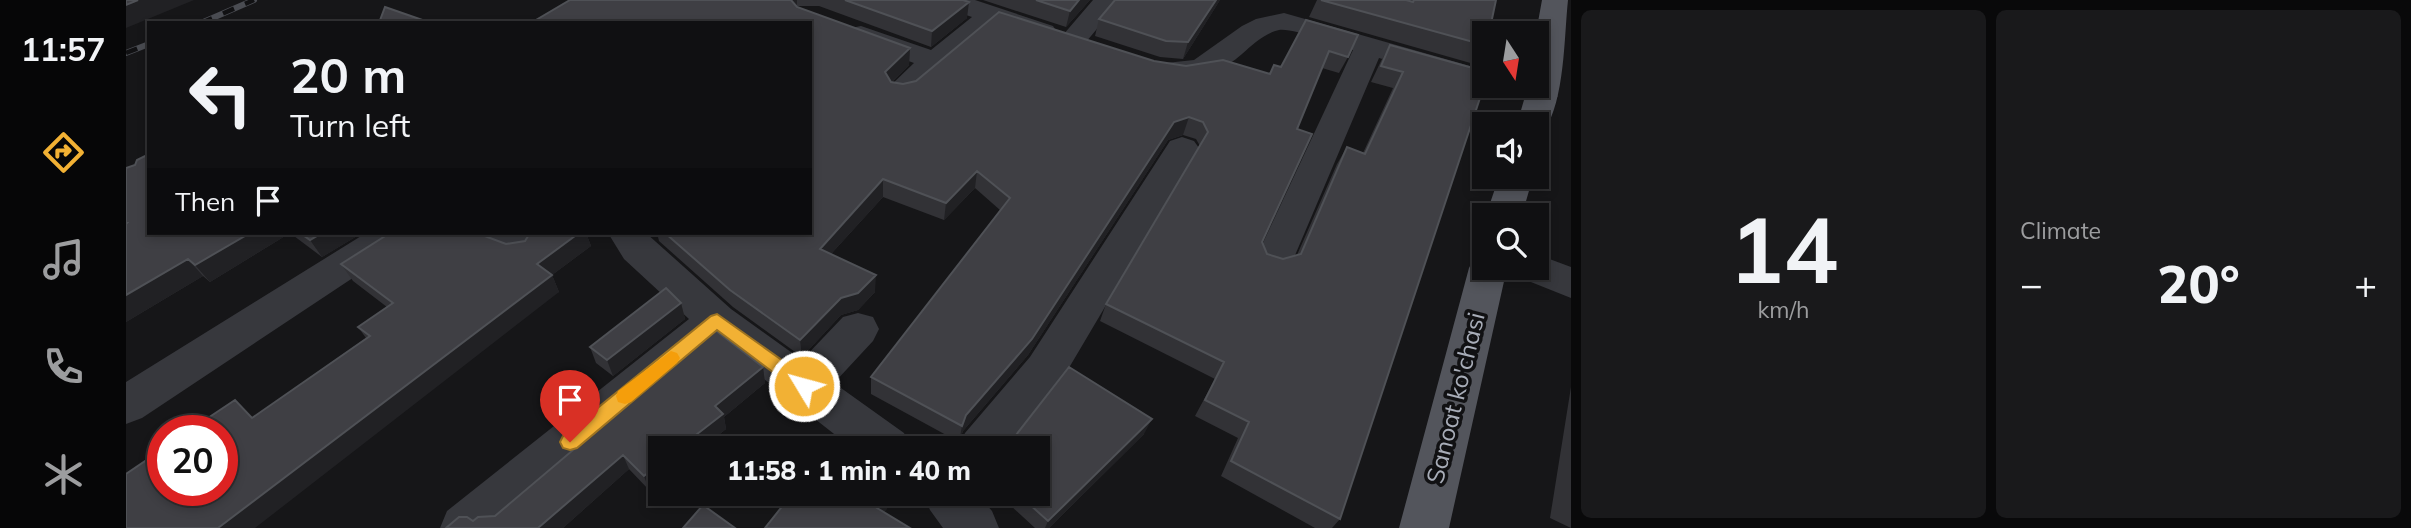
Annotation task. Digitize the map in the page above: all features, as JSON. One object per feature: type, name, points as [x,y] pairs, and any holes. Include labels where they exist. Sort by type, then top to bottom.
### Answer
[{"type":"main road","points":[[1538,110],[1555,0]]},
{"type":"main road","name":"Sanoat ko'chasi","points":[[1424,528],[1485,280]]},
{"type":"lane","points":[[948,0],[1083,46],[1108,0]]},
{"type":"lane","points":[[902,89],[992,14]]},
{"type":"lane","points":[[1143,64],[1181,72],[1209,67],[1256,28],[1270,22],[1284,21],[1472,76]]},
{"type":"lane","points":[[834,24],[935,61]]},
{"type":"lane","points":[[1273,260],[1369,46]]},
{"type":"lane","points":[[1522,98],[1538,110]]},
{"type":"lane","points":[[992,436],[1045,370],[1182,148]]},
{"type":"lane","points":[[126,404],[391,235]]},
{"type":"lane","points":[[627,235],[637,249],[717,320],[871,436]]},
{"type":"lane","points":[[1549,274],[1571,283]]},
{"type":"lane","points":[[464,528],[717,320]]},
{"type":"lane","points":[[804,386],[858,328]]},
{"type":"lane","points":[[957,506],[974,528]]},
{"type":"building","points":[[570,0],[791,0],[797,7],[910,48],[885,72],[891,82],[903,84],[916,81],[999,12],[1154,61],[1186,66],[1223,60],[1270,74],[1274,65],[1281,67],[1306,20],[1358,35],[1348,57],[1329,51],[1297,129],[1312,134],[1262,242],[1267,254],[1283,259],[1301,254],[1347,147],[1365,154],[1403,72],[1381,66],[1390,45],[1472,68],[1472,98],[1480,98],[1475,112],[1472,112],[1472,122],[1340,519],[1231,461],[1249,422],[1205,400],[1224,362],[1106,304],[1208,132],[1203,122],[1189,117],[1174,122],[1032,339],[966,415],[962,426],[871,377],[1010,198],[977,171],[946,203],[883,179],[820,249],[876,275],[858,293],[841,298],[800,340],[730,290],[667,235],[812,235],[812,21],[534,21]]},
{"type":"building","points":[[845,0],[963,0],[969,2],[932,31]]},
{"type":"building","points":[[1036,0],[1079,0],[1070,11]]},
{"type":"building","points":[[1115,0],[1216,0],[1188,42],[1166,41],[1099,19]]},
{"type":"building","points":[[1321,0],[1496,0],[1492,21],[1472,21],[1472,42]]},
{"type":"building","points":[[385,7],[425,21],[380,21]]},
{"type":"building","points":[[147,155],[147,235],[247,235],[195,265],[188,259],[126,295],[126,168],[135,165],[137,160]]},
{"type":"building","points":[[303,235],[319,235],[310,240]]},
{"type":"building","points":[[387,235],[482,235],[506,244],[525,241],[529,235],[576,235],[537,264],[552,275],[218,528],[126,528],[126,474],[147,460],[147,506],[238,506],[238,415],[212,415],[235,400],[252,418],[370,336],[358,327],[393,303],[341,264]]},
{"type":"building","points":[[666,288],[681,303],[607,360],[590,347]]},
{"type":"building","points":[[715,330],[763,367],[715,406],[723,414],[695,436],[648,436],[648,473],[644,476],[623,455],[538,528],[446,528],[459,517],[467,517],[473,521],[478,517],[495,516]]},
{"type":"building","points":[[1069,367],[1152,419],[1048,521],[1031,506],[1050,506],[1050,436],[978,436],[1016,435]]},
{"type":"building","points":[[704,506],[735,528],[683,528]]},
{"type":"building","points":[[782,506],[878,506],[877,508],[910,528],[765,528]]},
{"type":"railway","points":[[206,21],[254,0]]},
{"type":"railway","points":[[126,53],[147,45]]},
{"type":"slow traffic","points":[[625,396],[671,358]]},
{"type":"route","points":[[570,442],[717,320],[804,386]]}]
